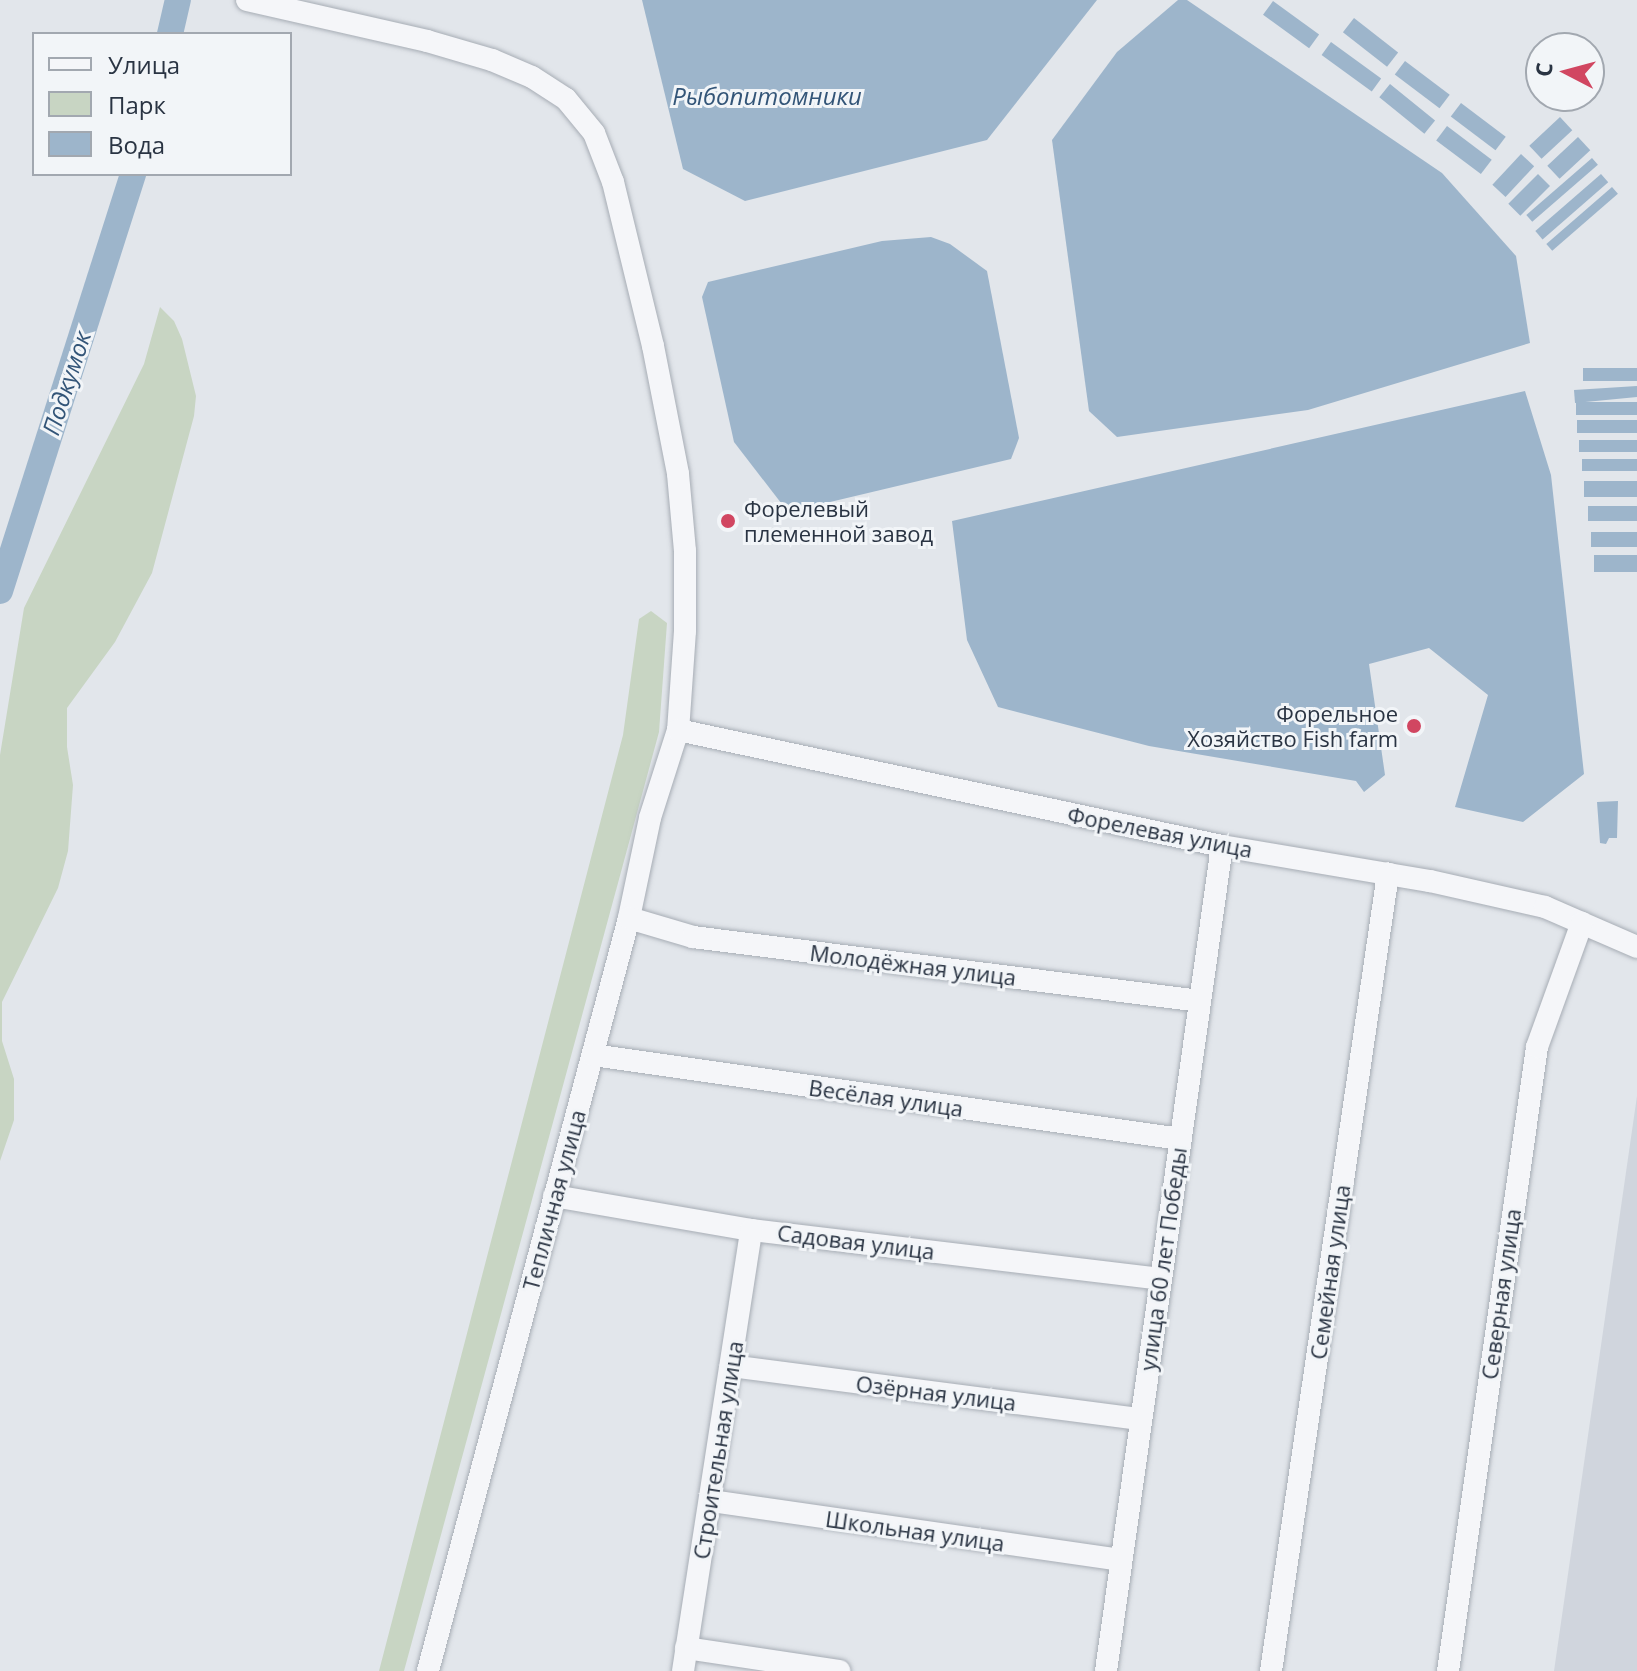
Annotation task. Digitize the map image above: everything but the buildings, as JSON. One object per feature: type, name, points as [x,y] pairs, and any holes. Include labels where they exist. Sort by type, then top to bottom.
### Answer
[{"type":"street","name":"Тепличная улица","points":[[247,0],[427,41],[492,60],[532,77],[566,99],[594,133],[613,182],[678,474],[685,551],[685,631],[678,730],[650,818],[629,918],[428,1671]]},
{"type":"street","name":"Форелевая улица","points":[[678,730],[1222,846],[1388,874],[1545,907],[1637,947]]},
{"type":"street","name":"улица 60 лет Победы","points":[[1106,1671],[1222,846]]},
{"type":"street","name":"Семейная улица","points":[[1271,1671],[1388,874]]},
{"type":"street","name":"Молодёжная улица","points":[[629,918],[693,937],[1200,1001]]},
{"type":"street","name":"Северная улица","points":[[1448,1671],[1537,1047],[1582,923]]},
{"type":"street","name":"Весёлая улица","points":[[593,1055],[1180,1139]]},
{"type":"street","name":"Садовая улица","points":[[554,1196],[751,1230],[1160,1279]]},
{"type":"street","name":"Строительная улица","points":[[683,1671],[751,1230]]},
{"type":"street","name":"Озёрная улица","points":[[731,1366],[1141,1419]]},
{"type":"street","name":"Школьная улица","points":[[711,1501],[1120,1560]]},
{"type":"street","points":[[686,1648],[839,1671]]},
{"type":"shaded area","points":[[1637,1096],[1637,1671],[1554,1671]]},
{"type":"green space","points":[[160,307],[174,321],[182,339],[196,396],[194,416],[152,573],[115,642],[67,708],[67,747],[73,785],[68,851],[58,888],[2,1002],[2,1041],[14,1079],[14,1120],[0,1161],[0,755],[24,608],[144,364]]},
{"type":"green space","points":[[651,611],[667,623],[659,732],[404,1671],[379,1671],[623,735],[639,619]]},
{"type":"water","name":"Рыбопитомники","points":[[642,0],[1097,0],[987,140],[745,201],[683,169]]},
{"type":"water","points":[[1178,0],[1187,0],[1442,173],[1516,256],[1530,343],[1308,410],[1117,437],[1089,411],[1052,140],[1117,52]]},
{"type":"water","points":[[1273,1],[1319,35],[1309,48],[1263,15]]},
{"type":"water","points":[[1354,18],[1398,52],[1387,67],[1343,32]]},
{"type":"water","points":[[1331,42],[1381,78],[1372,91],[1322,55]]},
{"type":"water","points":[[1405,61],[1450,95],[1439,108],[1395,75]]},
{"type":"water","points":[[1390,84],[1435,121],[1424,134],[1379,97]]},
{"type":"water","points":[[1461,103],[1506,137],[1495,150],[1451,117]]},
{"type":"water","points":[[1560,117],[1572,130],[1542,159],[1529,146]]},
{"type":"water","points":[[1447,126],[1492,160],[1481,174],[1436,140]]},
{"type":"water","points":[[1578,137],[1590,150],[1560,179],[1547,166]]},
{"type":"water","points":[[1521,154],[1534,166],[1506,197],[1492,185]]},
{"type":"water","points":[[1592,158],[1598,165],[1532,222],[1526,215]]},
{"type":"water","points":[[1538,174],[1550,186],[1520,216],[1508,204]]},
{"type":"water","points":[[1601,174],[1608,182],[1543,239],[1535,231]]},
{"type":"water","points":[[1612,187],[1618,194],[1552,251],[1546,244]]},
{"type":"water","points":[[931,237],[950,244],[987,271],[1019,438],[1011,459],[788,512],[734,442],[702,297],[708,282],[882,241]]},
{"type":"water","points":[[1583,368],[1637,368],[1637,381],[1583,381]]},
{"type":"water","points":[[1637,386],[1637,397],[1575,403],[1574,390]]},
{"type":"water","points":[[1525,391],[1551,475],[1584,774],[1523,822],[1455,807],[1488,695],[1429,648],[1369,664],[1385,775],[1364,792],[1356,781],[1149,746],[998,707],[967,640],[952,521]]},
{"type":"water","points":[[1576,402],[1637,402],[1637,415],[1576,415]]},
{"type":"water","points":[[1577,420],[1637,420],[1637,433],[1577,433]]},
{"type":"water","points":[[1579,440],[1637,440],[1637,452],[1579,452]]},
{"type":"water","points":[[1582,459],[1637,459],[1637,471],[1582,471]]},
{"type":"water","points":[[1584,481],[1637,481],[1637,497],[1584,497]]},
{"type":"water","points":[[1588,506],[1637,506],[1637,521],[1588,521]]},
{"type":"water","points":[[1591,532],[1637,532],[1637,547],[1591,547]]},
{"type":"water","points":[[1594,555],[1637,555],[1637,572],[1594,572]]},
{"type":"water","points":[[1618,801],[1617,838],[1609,838],[1606,844],[1600,843],[1597,802]]},
{"type":"waterway","name":"Подкумок","points":[[170,32],[178,0]]},
{"type":"waterway","name":"Подкумок","points":[[0,591],[132,176]]},
{"type":"place","name":"Форелевый племенной завод","points":[[728,521]]},
{"type":"place","name":"Форельное Хозяйство Fish farm","points":[[1414,726]]}]
